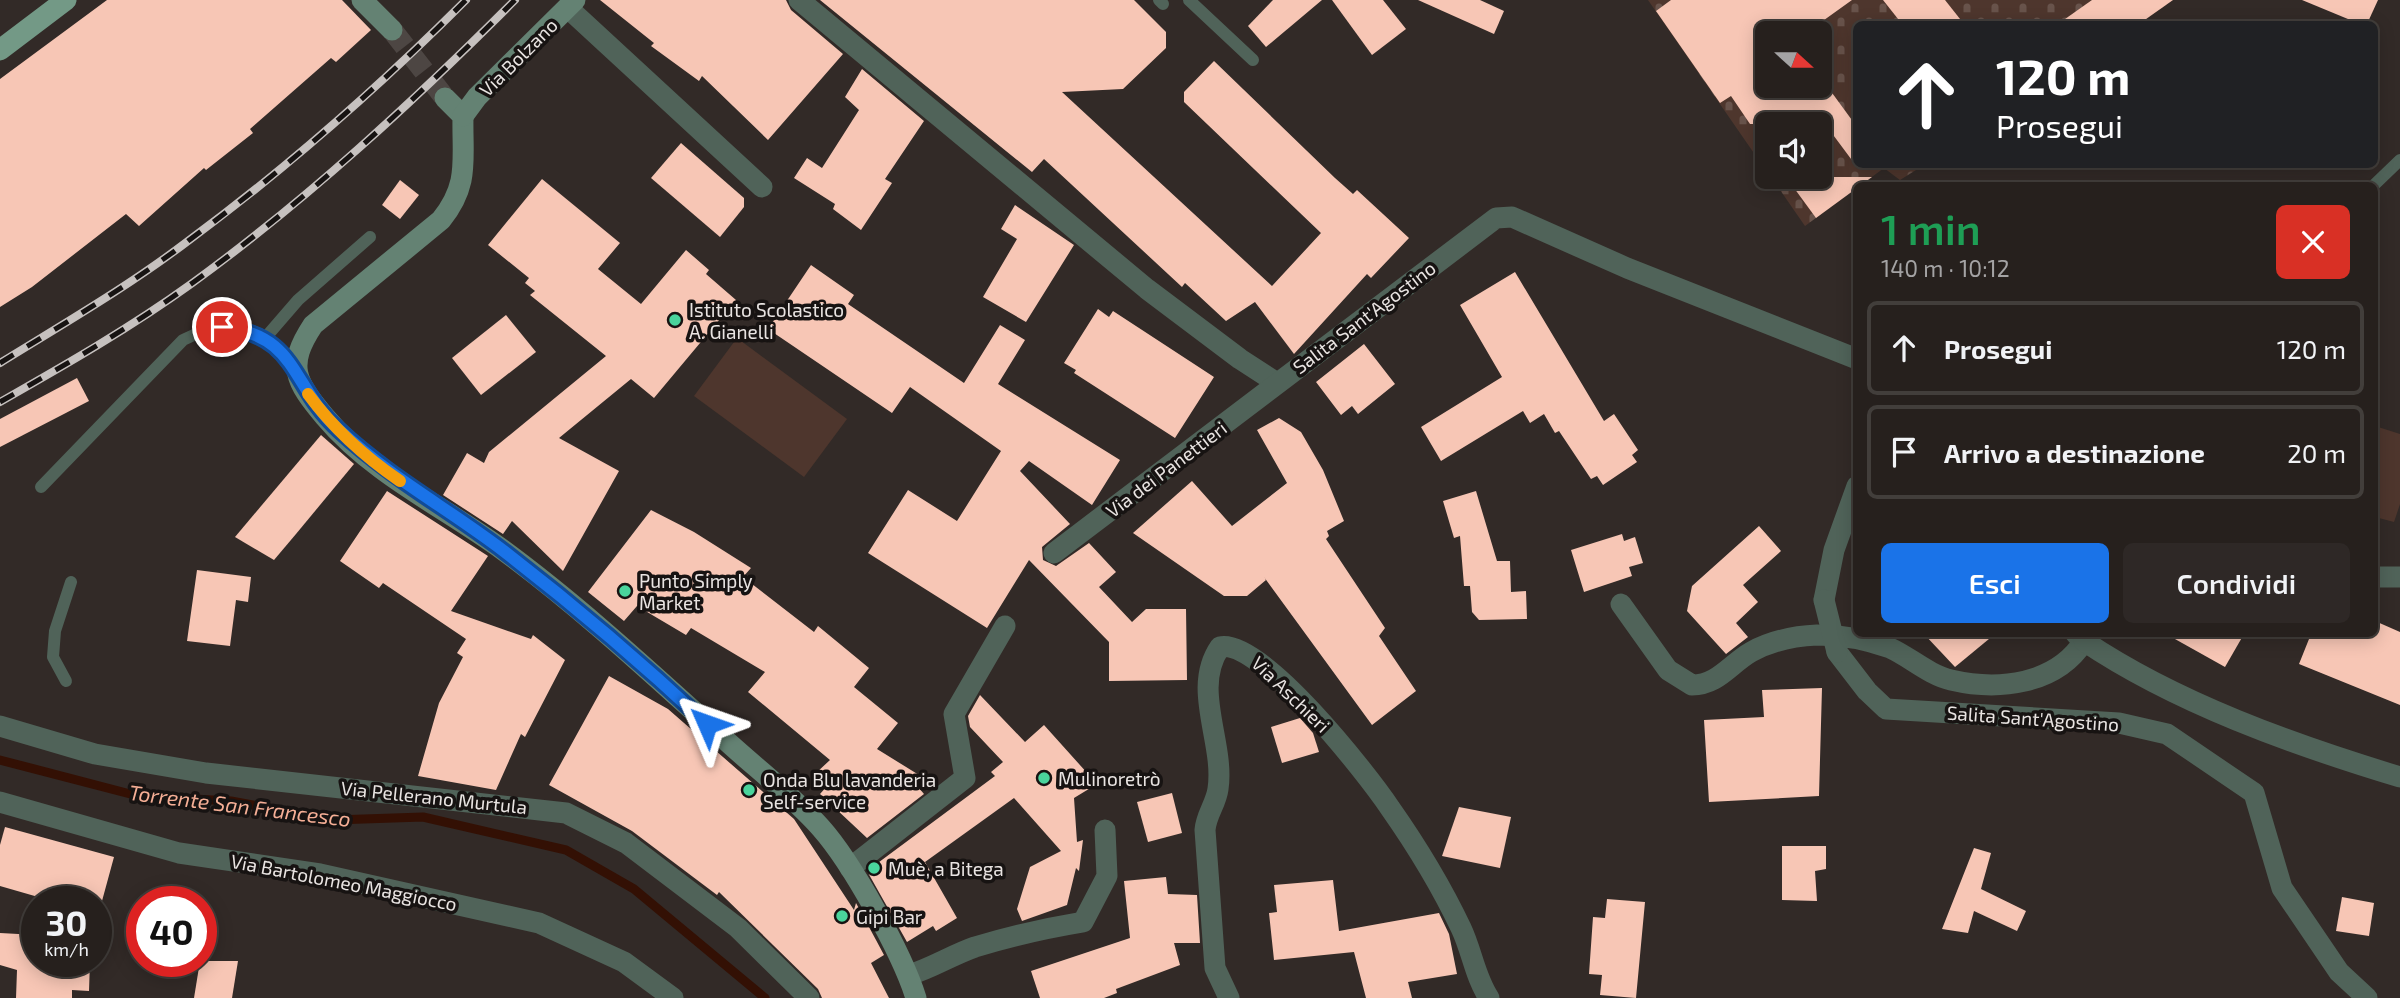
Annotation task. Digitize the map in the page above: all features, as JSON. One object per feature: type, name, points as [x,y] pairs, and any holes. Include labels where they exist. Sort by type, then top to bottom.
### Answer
[{"type":"main road","points":[[0,50],[66,0]]},
{"type":"street","points":[[362,0],[392,30]]},
{"type":"street","name":"Salita Sant'Agostino","points":[[799,0],[1147,289],[1240,359],[1277,383],[1496,218],[1512,218],[1627,268],[1853,357]]},
{"type":"street","points":[[572,4],[762,187]]},
{"type":"street","name":"Via Bolzano","points":[[463,116],[477,97],[572,4]]},
{"type":"street","points":[[445,98],[463,116],[465,173],[456,201],[441,220],[313,326],[298,348],[294,366],[308,394],[326,419],[377,465],[503,550],[611,637],[821,828],[850,868],[909,975],[916,998]]},
{"type":"street","name":"Via dei Panettieri","points":[[1054,553],[1277,383]]},
{"type":"street","name":"Salita Sant'Agostino","points":[[1853,498],[1835,551],[1824,600],[1837,652],[1867,691],[1886,709],[2119,723],[2167,734],[2254,793],[2281,888],[2339,972],[2367,998]]},
{"type":"street","points":[[2378,577],[2400,577]]},
{"type":"street","points":[[1621,604],[1668,670],[1692,685],[1713,682],[1749,653],[1774,641],[1817,635],[1889,648],[1948,680],[1998,686],[2039,678],[2073,658],[2080,637],[2117,663],[2205,705],[2348,761],[2400,777]]},
{"type":"street","points":[[850,868],[965,778],[954,714],[1006,626]]},
{"type":"street","name":"Via Aschieri","points":[[1229,998],[1215,968],[1205,830],[1206,819],[1218,792],[1219,769],[1208,687],[1210,662],[1220,647],[1230,645],[1248,653],[1286,685],[1346,750],[1391,809],[1462,930],[1489,998]]},
{"type":"street","name":"Via Pellerano Murtula","points":[[0,726],[95,754],[206,773],[566,813],[626,843],[738,928],[809,998]]},
{"type":"street","name":"Via Bartolomeo Maggiocco","points":[[0,802],[179,853],[320,874],[539,923],[624,962],[673,998]]},
{"type":"street","points":[[909,975],[932,968],[972,948],[1038,930],[1083,922],[1107,876],[1105,830]]},
{"type":"lane","points":[[1189,0],[1253,60]]},
{"type":"lane","points":[[2377,182],[2400,160]]},
{"type":"lane","points":[[266,337],[298,300],[370,237]]},
{"type":"lane","points":[[41,487],[183,340],[203,330],[222,327],[266,337],[294,366]]},
{"type":"lane","points":[[66,681],[53,657],[55,631],[71,582]]},
{"type":"green space","points":[[1648,0],[2173,0],[2143,21],[1853,21],[1853,168],[1884,168],[1865,182],[1853,182],[1853,191],[1805,226],[1779,189],[1832,189],[1832,112],[1755,112],[1755,155]]},
{"type":"green space","points":[[1884,168],[1919,168],[1900,180]]},
{"type":"green space","points":[[737,338],[847,419],[804,477],[694,396]]},
{"type":"green space","points":[[2378,427],[2400,434],[2400,504],[2394,522],[2378,518]]},
{"type":"building","points":[[107,0],[342,0],[371,30],[336,62],[331,58],[250,129],[253,133],[206,170],[204,168],[139,226],[126,214],[32,287],[0,307],[0,79]]},
{"type":"building","points":[[600,0],[786,0],[791,10],[843,54],[768,140],[702,76],[699,81],[651,46],[654,43]]},
{"type":"building","points":[[820,0],[1134,0],[1166,32],[1166,48],[1123,89],[1062,92],[1272,286],[1321,233],[1184,102],[1184,92],[1214,61],[1335,178],[1353,194],[1357,190],[1409,238],[1371,278],[1367,274],[1294,354],[1255,302],[1226,321],[1185,283],[1182,287],[1044,159],[1032,172]]},
{"type":"building","points":[[1273,0],[1322,0],[1266,47],[1248,26]]},
{"type":"building","points":[[1332,0],[1383,0],[1406,29],[1372,55]]},
{"type":"building","points":[[1418,0],[1480,0],[1504,11],[1494,34]]},
{"type":"building","points":[[1671,0],[1852,0],[1823,21],[1755,21],[1755,98],[1832,98],[1832,93],[1853,122],[1853,162],[1832,133],[1832,112],[1755,112],[1755,124],[1750,124],[1731,96],[1720,103],[1656,11]]},
{"type":"building","points":[[1883,0],[1945,0],[1962,21],[1900,21]]},
{"type":"building","points":[[2092,0],[2173,0],[2143,21],[2062,21]]},
{"type":"building","points":[[2302,0],[2378,0],[2368,21],[2353,21]]},
{"type":"building","points":[[862,69],[924,121],[885,179],[892,183],[861,230],[833,209],[835,204],[794,178],[807,158],[822,168],[859,110],[845,97]]},
{"type":"building","points":[[681,143],[744,198],[744,207],[720,237],[651,178]]},
{"type":"building","points":[[1832,177],[1872,177],[1865,182],[1853,182],[1853,191],[1816,218],[1795,189],[1832,189]]},
{"type":"building","points":[[542,179],[620,243],[598,269],[641,304],[686,250],[709,270],[706,274],[736,300],[654,398],[631,379],[559,438],[619,471],[563,571],[512,521],[503,534],[443,495],[467,453],[484,463],[489,452],[606,356],[530,295],[535,291],[525,283],[529,278],[488,245]]},
{"type":"building","points":[[400,180],[419,195],[400,219],[382,205]]},
{"type":"building","points":[[1015,205],[1074,245],[1026,322],[983,297],[1017,239],[1001,229]]},
{"type":"building","points":[[811,265],[854,295],[848,304],[964,383],[1000,325],[1025,340],[998,384],[1120,460],[1092,505],[1029,461],[1020,471],[1070,524],[1042,547],[1043,560],[1056,566],[1089,543],[1116,572],[1099,587],[1132,622],[1146,609],[1186,609],[1187,680],[1109,681],[1109,642],[1029,560],[987,628],[868,553],[908,490],[957,521],[1001,451],[910,387],[892,413],[768,329]]},
{"type":"building","points":[[1515,272],[1604,421],[1614,414],[1638,450],[1632,455],[1637,462],[1603,485],[1597,476],[1591,479],[1559,431],[1555,433],[1544,414],[1530,423],[1523,411],[1441,461],[1421,427],[1502,377],[1460,305]]},
{"type":"building","points":[[1098,309],[1109,317],[1113,311],[1214,377],[1175,438],[1074,373],[1076,370],[1064,363]]},
{"type":"building","points":[[506,315],[536,352],[481,395],[452,358]]},
{"type":"building","points":[[1364,344],[1395,384],[1358,414],[1352,406],[1341,415],[1316,382]]},
{"type":"building","points":[[77,378],[89,401],[0,447],[0,419]]},
{"type":"building","points":[[1279,418],[1301,432],[1323,470],[1344,521],[1327,531],[1329,536],[1326,539],[1385,628],[1379,636],[1416,691],[1372,725],[1264,577],[1266,580],[1247,596],[1224,596],[1133,533],[1192,481],[1232,526],[1287,483],[1257,430]]},
{"type":"building","points":[[321,435],[354,464],[274,560],[235,537]]},
{"type":"building","points":[[387,491],[488,556],[451,611],[531,639],[533,635],[565,660],[525,737],[521,734],[496,790],[418,776],[439,703],[463,657],[457,653],[466,639],[383,583],[379,588],[340,561]]},
{"type":"building","points":[[1476,491],[1497,561],[1510,561],[1511,592],[1526,591],[1527,619],[1479,620],[1472,612],[1470,586],[1464,586],[1460,536],[1454,538],[1443,501]]},
{"type":"building","points":[[651,510],[694,532],[751,568],[743,577],[814,632],[818,626],[869,668],[854,687],[898,723],[877,749],[919,775],[913,781],[924,794],[867,838],[820,794],[828,785],[816,773],[830,760],[748,692],[765,672],[691,628],[686,635],[637,606],[624,621],[588,592]]},
{"type":"building","points":[[1759,526],[1781,551],[1743,585],[1758,602],[1736,623],[1748,637],[1726,654],[1687,611],[1692,586]]},
{"type":"building","points":[[1622,534],[1624,541],[1635,537],[1643,563],[1629,567],[1632,576],[1584,592],[1571,550]]},
{"type":"building","points":[[197,570],[251,577],[248,602],[236,600],[230,646],[187,641]]},
{"type":"building","points":[[2378,622],[2400,632],[2400,705],[2299,664],[2310,637],[2378,637]]},
{"type":"building","points":[[1927,637],[1991,637],[1955,667]]},
{"type":"building","points":[[2171,637],[2242,637],[2225,667]]},
{"type":"building","points":[[609,676],[668,709],[794,819],[854,910],[856,903],[884,955],[871,963],[889,998],[822,998],[818,989],[719,892],[717,895],[632,831],[549,785]]},
{"type":"building","points":[[1822,688],[1819,796],[1709,802],[1704,720],[1764,717],[1762,690]]},
{"type":"building","points":[[980,695],[1025,742],[1044,725],[1097,784],[1074,798],[1077,842],[1083,840],[1079,871],[1076,868],[1067,905],[1022,921],[1017,909],[1030,867],[1061,851],[1014,798],[925,862],[957,918],[936,931],[933,926],[907,942],[867,871],[995,776],[991,772],[1003,762],[970,727],[968,716]]},
{"type":"building","points":[[1300,718],[1313,733],[1319,752],[1282,763],[1271,727]]},
{"type":"building","points":[[1172,793],[1182,833],[1148,842],[1137,802]]},
{"type":"building","points":[[1459,807],[1511,817],[1500,868],[1442,856]]},
{"type":"building","points":[[5,827],[114,857],[106,886],[21,886],[21,892],[0,886],[0,845]]},
{"type":"building","points":[[1782,846],[1826,846],[1826,869],[1815,871],[1817,901],[1782,900]]},
{"type":"building","points":[[1974,848],[1991,853],[1981,889],[2026,911],[2017,931],[1974,911],[1968,933],[1942,929]]},
{"type":"building","points":[[1166,877],[1168,894],[1197,895],[1200,943],[1174,943],[1180,965],[1116,989],[1117,993],[1104,998],[1040,998],[1031,971],[1130,938],[1124,881]]},
{"type":"building","points":[[1333,880],[1339,931],[1439,913],[1449,934],[1457,974],[1408,982],[1412,998],[1366,998],[1354,952],[1274,960],[1269,913],[1277,912],[1274,885]]},
{"type":"building","points":[[2342,897],[2374,903],[2369,936],[2336,931]]},
{"type":"building","points":[[1607,899],[1645,902],[1636,998],[1600,995],[1602,975],[1589,974],[1593,917],[1605,918]]},
{"type":"building","points":[[0,933],[21,934],[21,977],[89,977],[89,991],[72,990],[72,998],[16,998],[17,970],[0,965]]},
{"type":"building","points":[[217,961],[238,961],[232,998],[194,998],[197,977],[217,977]]},
{"type":"waterway","name":"Torrente San Francesco","points":[[0,760],[138,796],[231,801],[334,820],[423,817],[566,850],[634,889],[765,998]]},
{"type":"tunnel","points":[[392,30],[445,98]]},
{"type":"railway","points":[[0,363],[143,274],[261,185],[332,126],[466,0]]},
{"type":"railway","points":[[0,402],[145,316],[234,252],[359,148],[515,0]]},
{"type":"slow traffic","points":[[308,394],[326,419],[377,465],[400,481]]},
{"type":"place","name":"Istituto Scolastico A. Gianelli","points":[[675,320]]},
{"type":"place","name":"Punto Simply Market","points":[[625,591]]},
{"type":"place","name":"Mulinoretrò","points":[[1044,778]]},
{"type":"place","name":"Onda Blu lavanderia Self-service","points":[[749,790]]},
{"type":"place","name":"Muè, a Bitega","points":[[874,868]]},
{"type":"place","name":"Gipi Bar","points":[[842,916]]},
{"type":"route","points":[[222,327],[241,329],[266,337],[294,366],[308,394],[326,419],[377,465],[503,550],[611,637],[707,724]]}]
